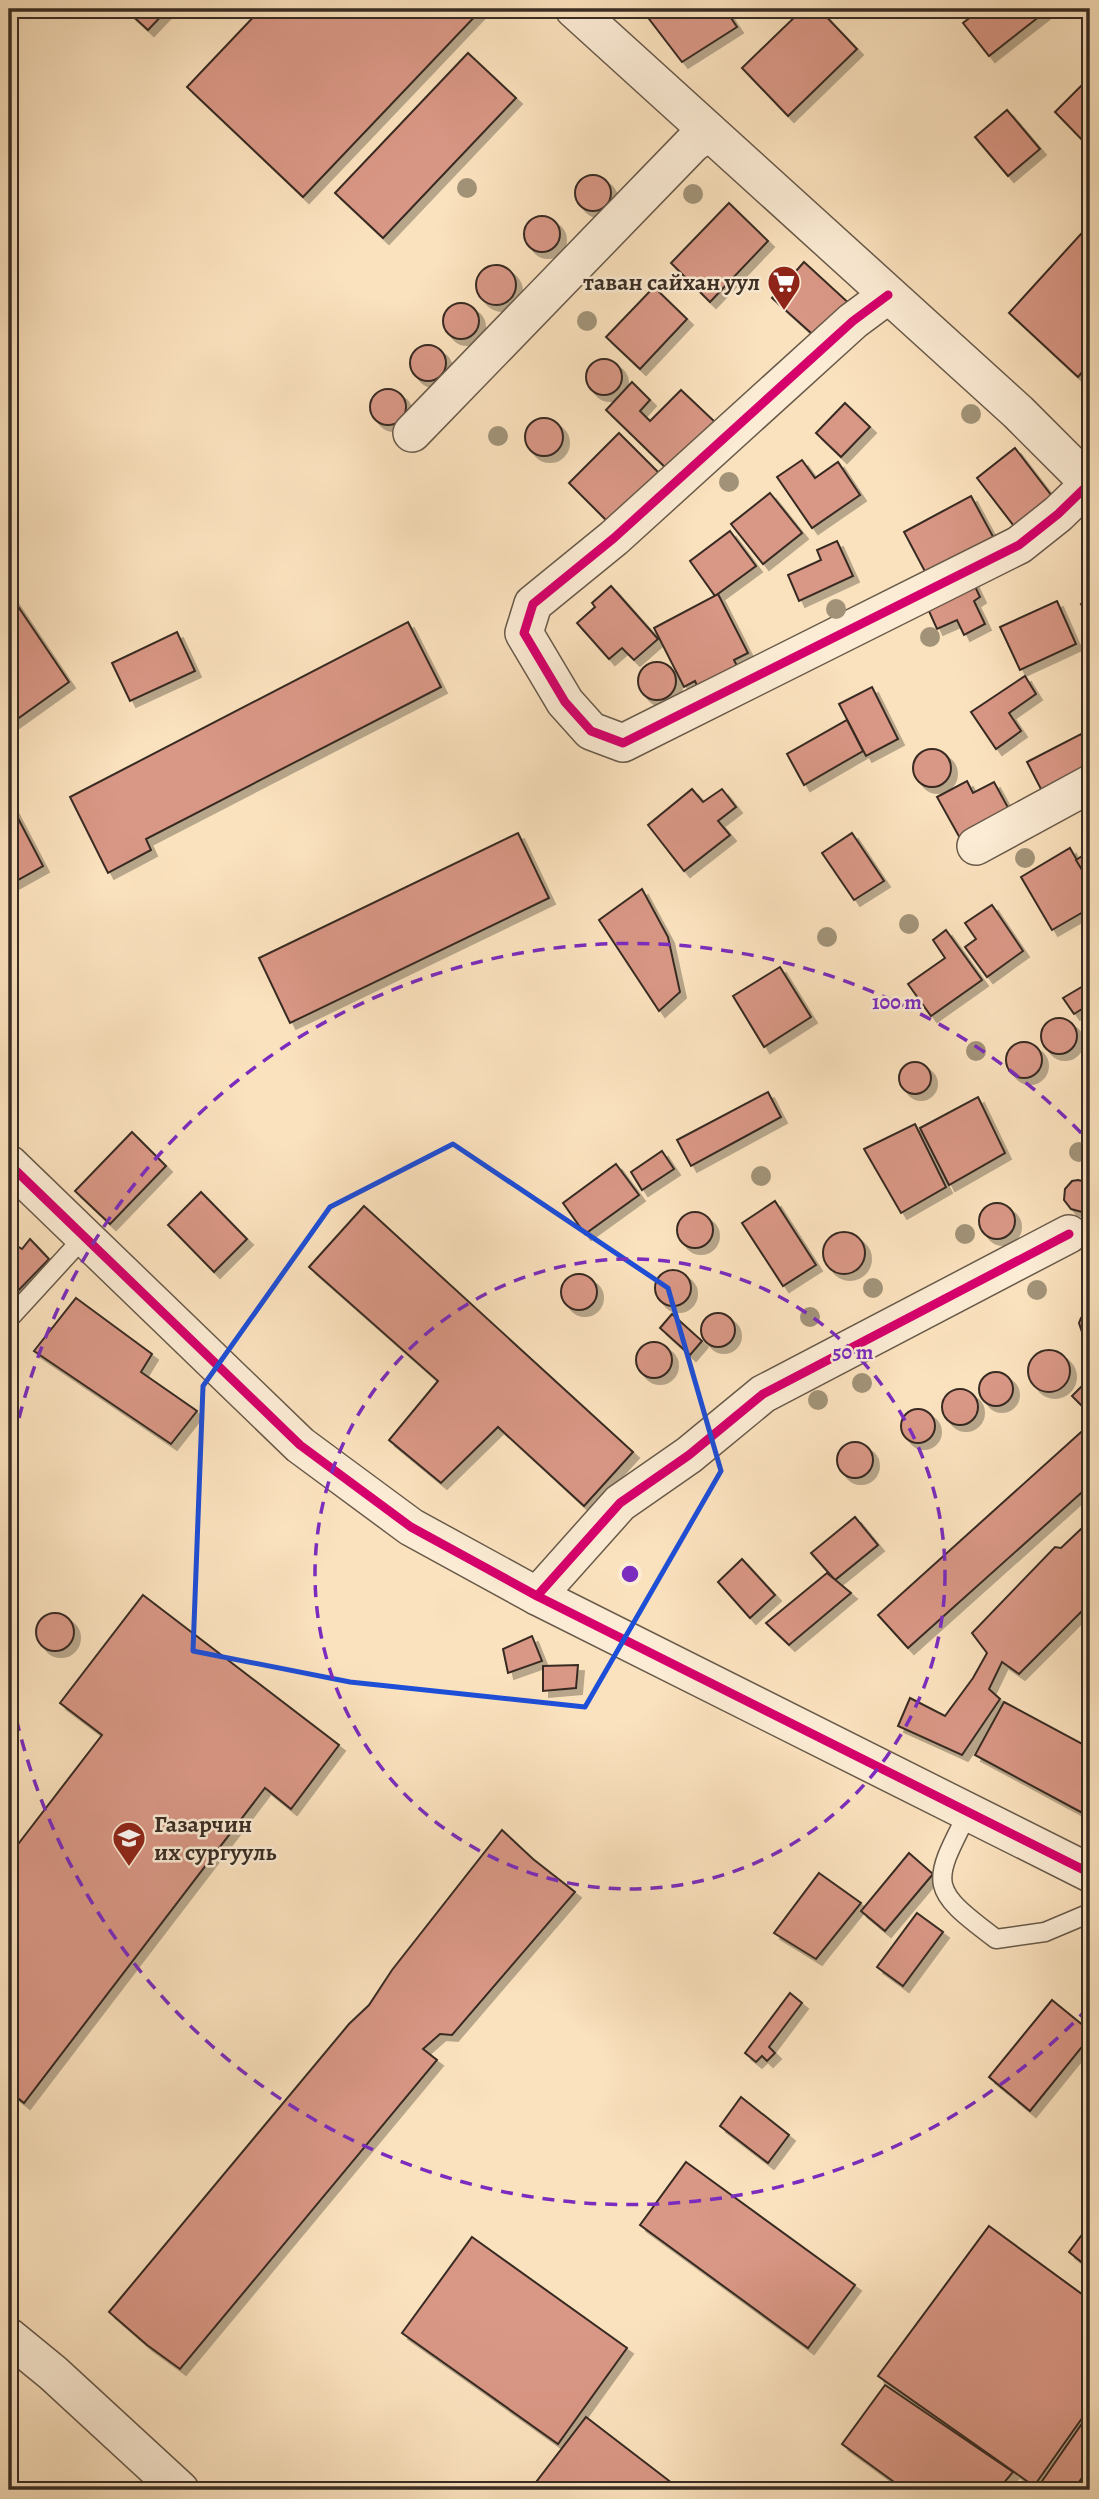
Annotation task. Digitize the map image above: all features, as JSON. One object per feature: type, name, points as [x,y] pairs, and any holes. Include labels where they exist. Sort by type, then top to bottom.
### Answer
[{"type":"street","points":[[574,9],[1018,412],[1090,483],[1058,514],[1019,545],[685,713],[623,743],[591,731],[565,702],[524,633],[533,604],[625,529],[853,321],[888,295]]},
{"type":"street","points":[[412,433],[692,144],[709,132]]},
{"type":"street","points":[[976,846],[1090,784]]},
{"type":"street","points":[[9,1164],[300,1446],[411,1527],[537,1596],[1090,1873]]},
{"type":"street","points":[[537,1596],[620,1503],[689,1455],[763,1394],[1069,1234]]},
{"type":"street","points":[[9,2337],[53,2372],[180,2490]]},
{"type":"lane","points":[[9,1318],[84,1237]]},
{"type":"lane","points":[[969,1811],[947,1855],[941,1881],[944,1892],[961,1913],[996,1939],[1045,1932],[1090,1913]]},
{"type":"highlighted area","points":[[453,1144],[668,1288],[721,1471],[585,1707],[350,1682],[193,1651],[203,1386],[330,1207]]},
{"type":"building","points":[[125,9],[168,9],[148,30]]},
{"type":"building","points":[[261,9],[482,9],[303,197],[187,87]]},
{"type":"building","points":[[725,9],[737,27],[682,62],[643,11]]},
{"type":"building","points":[[803,9],[819,9],[857,49],[788,116],[742,68]]},
{"type":"building","points":[[981,9],[1049,9],[989,56],[963,23]]},
{"type":"building","points":[[468,53],[516,98],[383,238],[335,193]]},
{"type":"building","points":[[1090,77],[1090,148],[1055,112]]},
{"type":"building","points":[[1007,110],[1040,149],[1008,176],[975,137]]},
{"type":"building","points":[[593,175],[606,180],[611,193],[606,206],[593,211],[580,206],[575,193],[580,180]]},
{"type":"building","points":[[729,203],[768,241],[710,302],[671,263]]},
{"type":"building","points":[[542,216],[555,221],[560,234],[555,247],[542,252],[529,247],[524,234],[529,221]]},
{"type":"building","points":[[1090,224],[1090,363],[1078,377],[1009,313]]},
{"type":"building","points":[[804,262],[853,307],[821,342],[772,298]]},
{"type":"building","points":[[496,265],[510,271],[516,285],[510,299],[496,305],[482,299],[476,285],[482,271]]},
{"type":"building","points":[[654,287],[687,319],[640,369],[606,337]]},
{"type":"building","points":[[461,303],[474,308],[479,321],[474,334],[461,339],[448,334],[443,321],[448,308]]},
{"type":"building","points":[[428,345],[441,350],[446,363],[441,376],[428,381],[415,376],[410,363],[415,350]]},
{"type":"building","points":[[604,359],[617,364],[622,377],[617,390],[604,395],[591,390],[586,377],[591,364]]},
{"type":"building","points":[[632,382],[650,400],[640,411],[650,421],[681,390],[716,423],[670,472],[606,410]]},
{"type":"building","points":[[388,389],[401,394],[406,407],[401,420],[388,425],[375,420],[370,407],[375,394]]},
{"type":"building","points":[[845,403],[870,427],[841,457],[816,433]]},
{"type":"building","points":[[544,418],[558,423],[563,437],[558,451],[544,456],[530,451],[525,437],[530,423]]},
{"type":"building","points":[[619,433],[663,477],[613,527],[569,483]]},
{"type":"building","points":[[1015,448],[1058,504],[1020,534],[977,478]]},
{"type":"building","points":[[802,460],[815,478],[838,462],[860,495],[812,528],[777,477]]},
{"type":"building","points":[[770,493],[802,533],[763,564],[731,524]]},
{"type":"building","points":[[971,496],[997,544],[930,581],[904,532]]},
{"type":"building","points":[[730,531],[756,566],[715,596],[690,561]]},
{"type":"building","points":[[837,541],[853,576],[799,601],[788,575],[821,560],[817,550]]},
{"type":"building","points":[[971,578],[980,597],[974,601],[985,624],[964,635],[957,620],[937,629],[924,600]]},
{"type":"building","points":[[611,586],[658,639],[634,660],[622,648],[609,659],[577,623],[595,607],[592,603]]},
{"type":"building","points":[[9,593],[69,682],[9,725]]},
{"type":"building","points":[[718,594],[748,653],[734,660],[741,674],[701,695],[695,681],[684,687],[654,628]]},
{"type":"building","points":[[1090,598],[1090,619],[1081,604]]},
{"type":"building","points":[[1057,601],[1076,644],[1020,670],[1000,627]]},
{"type":"building","points":[[408,622],[441,687],[146,839],[151,850],[108,873],[70,797]]},
{"type":"building","points":[[177,632],[195,671],[130,701],[112,663]]},
{"type":"building","points":[[657,662],[670,668],[676,681],[670,694],[657,700],[644,694],[638,681],[644,668]]},
{"type":"building","points":[[1025,676],[1036,694],[1009,713],[1021,731],[996,749],[971,712]]},
{"type":"building","points":[[872,687],[898,739],[866,756],[839,704]]},
{"type":"building","points":[[847,720],[863,751],[804,785],[787,754]]},
{"type":"building","points":[[1081,734],[1090,753],[1090,769],[1043,793],[1027,762]]},
{"type":"building","points":[[932,749],[945,755],[951,768],[945,781],[932,787],[919,781],[913,768],[919,755]]},
{"type":"building","points":[[967,781],[973,793],[994,782],[1011,813],[961,840],[937,797]]},
{"type":"building","points":[[692,789],[703,802],[722,789],[736,807],[718,821],[730,835],[684,871],[648,825]]},
{"type":"building","points":[[9,801],[43,866],[9,885]]},
{"type":"building","points":[[518,833],[549,898],[290,1023],[259,958]]},
{"type":"building","points":[[852,833],[884,881],[854,900],[822,853]]},
{"type":"building","points":[[1070,848],[1090,883],[1090,908],[1052,930],[1021,877]]},
{"type":"building","points":[[1090,851],[1090,883],[1076,860]]},
{"type":"building","points":[[642,889],[668,937],[680,992],[659,1011],[599,920]]},
{"type":"building","points":[[992,905],[1023,951],[987,977],[965,947],[976,939],[965,923]]},
{"type":"building","points":[[946,930],[982,980],[931,1016],[908,984],[945,958],[933,940]]},
{"type":"building","points":[[780,967],[811,1017],[764,1047],[733,996]]},
{"type":"building","points":[[1090,982],[1090,1004],[1074,1014],[1063,998]]},
{"type":"building","points":[[1059,1018],[1071,1024],[1077,1036],[1071,1048],[1059,1054],[1047,1048],[1041,1036],[1047,1024]]},
{"type":"building","points":[[1024,1042],[1037,1047],[1042,1060],[1037,1073],[1024,1078],[1011,1073],[1006,1060],[1011,1047]]},
{"type":"building","points":[[915,1062],[926,1067],[931,1078],[926,1089],[915,1094],[904,1089],[899,1078],[904,1067]]},
{"type":"building","points":[[768,1092],[781,1117],[691,1166],[677,1140]]},
{"type":"building","points":[[1090,1095],[1090,1127],[1082,1114],[1084,1101]]},
{"type":"building","points":[[978,1097],[1005,1153],[949,1185],[920,1128]]},
{"type":"building","points":[[915,1124],[946,1187],[901,1213],[864,1149]]},
{"type":"building","points":[[132,1132],[166,1166],[110,1224],[75,1191]]},
{"type":"building","points":[[662,1151],[674,1169],[642,1190],[631,1172]]},
{"type":"building","points":[[616,1164],[639,1195],[585,1234],[563,1203]]},
{"type":"building","points":[[1072,1181],[1090,1183],[1090,1209],[1082,1212],[1071,1209],[1064,1200],[1065,1189]]},
{"type":"building","points":[[201,1192],[247,1239],[214,1272],[168,1225]]},
{"type":"building","points":[[775,1201],[816,1265],[783,1286],[742,1223]]},
{"type":"building","points":[[997,1203],[1009,1209],[1015,1221],[1009,1233],[997,1239],[985,1233],[979,1221],[985,1209]]},
{"type":"building","points":[[364,1206],[633,1452],[584,1506],[498,1427],[441,1483],[389,1440],[438,1381],[309,1267]]},
{"type":"building","points":[[695,1212],[708,1217],[713,1230],[708,1243],[695,1248],[682,1243],[677,1230],[682,1217]]},
{"type":"building","points":[[844,1232],[859,1238],[865,1253],[859,1268],[844,1274],[829,1268],[823,1253],[829,1238]]},
{"type":"building","points":[[30,1239],[49,1259],[9,1300],[9,1241],[22,1249]]},
{"type":"building","points":[[673,1270],[686,1275],[691,1288],[686,1301],[673,1306],[660,1301],[655,1288],[660,1275]]},
{"type":"building","points":[[579,1274],[592,1279],[597,1292],[592,1305],[579,1310],[566,1305],[561,1292],[566,1279]]},
{"type":"building","points":[[76,1298],[152,1354],[141,1372],[197,1411],[171,1444],[34,1351]]},
{"type":"building","points":[[1089,1309],[1090,1342],[1083,1335],[1079,1323]]},
{"type":"building","points":[[718,1313],[730,1318],[735,1330],[730,1342],[718,1347],[706,1342],[701,1330],[706,1318]]},
{"type":"building","points":[[672,1314],[702,1341],[690,1355],[660,1328]]},
{"type":"building","points":[[654,1342],[667,1347],[672,1360],[667,1373],[654,1378],[641,1373],[636,1360],[641,1347]]},
{"type":"building","points":[[1049,1350],[1064,1356],[1070,1371],[1064,1386],[1049,1392],[1034,1386],[1028,1371],[1034,1356]]},
{"type":"building","points":[[996,1372],[1008,1377],[1013,1389],[1008,1401],[996,1406],[984,1401],[979,1389],[984,1377]]},
{"type":"building","points":[[1088,1380],[1090,1382],[1090,1414],[1072,1396]]},
{"type":"building","points":[[960,1389],[973,1394],[978,1407],[973,1420],[960,1425],[947,1420],[942,1407],[947,1394]]},
{"type":"building","points":[[918,1409],[930,1414],[935,1426],[930,1438],[918,1443],[906,1438],[901,1426],[906,1414]]},
{"type":"building","points":[[1090,1424],[1090,1485],[908,1648],[878,1615]]},
{"type":"building","points":[[855,1442],[867,1448],[873,1460],[867,1472],[855,1478],[843,1472],[837,1460],[843,1448]]},
{"type":"building","points":[[855,1517],[878,1545],[835,1580],[811,1553]]},
{"type":"building","points":[[1082,1528],[1090,1532],[1090,1603],[1019,1674],[1002,1662],[989,1689],[1000,1699],[962,1755],[898,1726],[910,1698],[945,1716],[973,1678],[987,1653],[972,1633],[1055,1547],[1061,1548]]},
{"type":"building","points":[[742,1559],[775,1595],[750,1618],[718,1582]]},
{"type":"building","points":[[827,1573],[851,1593],[789,1645],[766,1623]]},
{"type":"building","points":[[143,1595],[339,1745],[291,1809],[265,1788],[24,2103],[9,2091],[9,1856],[102,1735],[60,1703]]},
{"type":"building","points":[[55,1613],[69,1618],[74,1632],[69,1646],[55,1651],[41,1646],[36,1632],[41,1618]]},
{"type":"building","points":[[532,1636],[542,1661],[508,1673],[503,1649]]},
{"type":"building","points":[[578,1665],[576,1688],[543,1691],[543,1666]]},
{"type":"building","points":[[1004,1702],[1090,1748],[1090,1817],[975,1755]]},
{"type":"building","points":[[502,1830],[575,1892],[452,2035],[440,2034],[423,2049],[437,2060],[180,2369],[109,2312],[349,2024],[369,2005],[392,1970]]},
{"type":"building","points":[[909,1853],[933,1874],[885,1931],[861,1911]]},
{"type":"building","points":[[819,1873],[861,1903],[816,1959],[774,1933]]},
{"type":"building","points":[[917,1913],[943,1932],[903,1986],[877,1967]]},
{"type":"building","points":[[790,1993],[802,2003],[769,2047],[775,2053],[767,2061],[762,2056],[756,2062],[745,2053]]},
{"type":"building","points":[[1052,2000],[1090,2031],[1090,2037],[1030,2111],[989,2077]]},
{"type":"building","points":[[741,2097],[789,2135],[768,2163],[720,2126]]},
{"type":"building","points":[[686,2162],[855,2285],[808,2348],[640,2225]]},
{"type":"building","points":[[1090,2224],[1090,2269],[1069,2252]]},
{"type":"building","points":[[989,2226],[1090,2300],[1090,2407],[1034,2486],[878,2376]]},
{"type":"building","points":[[472,2237],[627,2348],[558,2444],[402,2333]]},
{"type":"building","points":[[885,2385],[1013,2472],[998,2490],[905,2490],[842,2444]]},
{"type":"building","points":[[1090,2412],[1090,2467],[1073,2490],[1048,2490],[1040,2484]]},
{"type":"building","points":[[586,2417],[681,2490],[530,2490]]},
{"type":"cycle path","points":[[888,295],[853,321],[614,538],[533,604],[524,633],[565,702],[591,731],[623,743],[1019,545],[1058,514],[1090,483]]},
{"type":"cycle path","points":[[9,1164],[300,1445],[411,1527],[537,1596],[1090,1873]]},
{"type":"cycle path","points":[[537,1596],[620,1503],[689,1455],[763,1394],[1069,1234]]},
{"type":"place","name":"таван сайхан уул","points":[[784,312]]},
{"type":"place","name":"Газарчин их сургууль","points":[[129,1868]]}]
